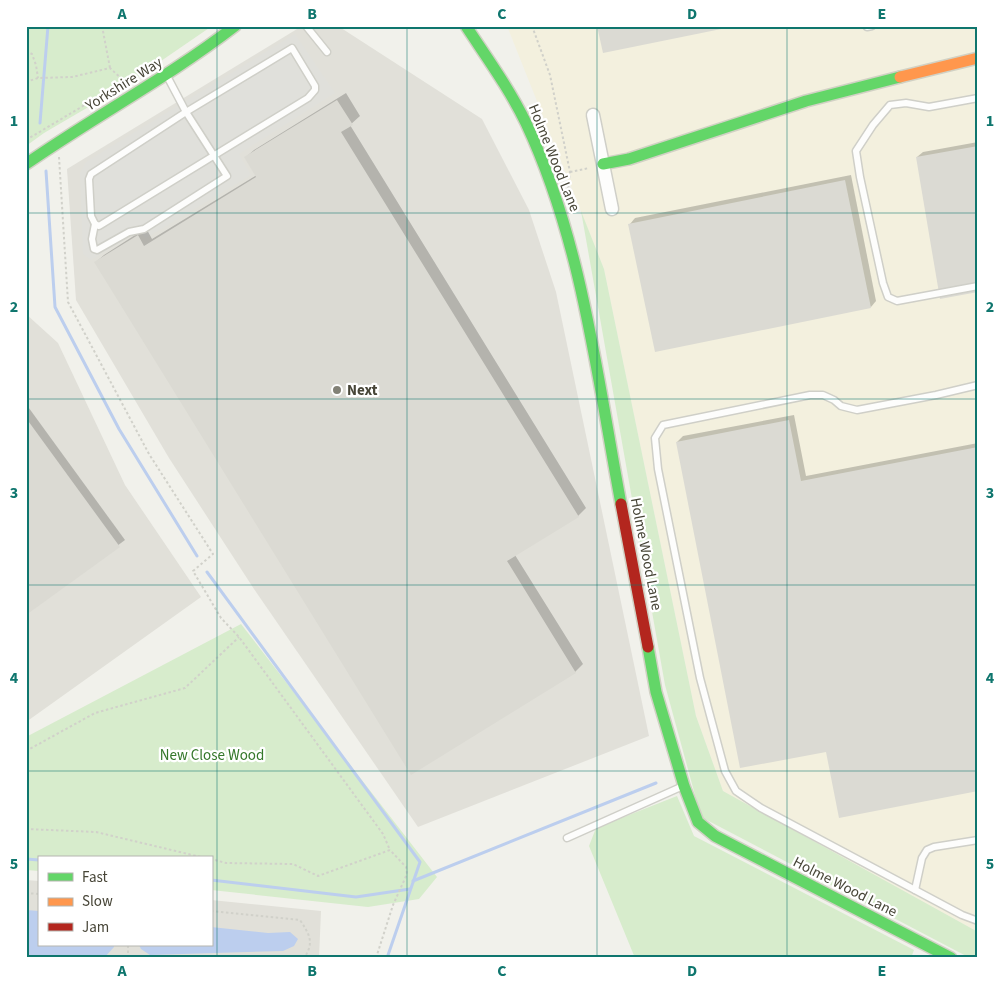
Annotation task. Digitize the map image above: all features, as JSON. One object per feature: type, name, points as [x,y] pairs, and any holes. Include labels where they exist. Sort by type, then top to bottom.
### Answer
[{"type":"street","name":"Yorkshire Way","points":[[26,164],[166,75],[218,40],[235,26]]},
{"type":"street","name":"Holme Wood Lane","points":[[466,26],[514,98],[533,137],[560,206],[578,273],[656,692],[684,786],[698,822],[715,836],[951,958]]},
{"type":"street","points":[[603,164],[629,159],[806,101],[978,58]]},
{"type":"street","points":[[593,115],[612,209]]},
{"type":"lane","points":[[306,26],[327,52]]},
{"type":"lane","points":[[95,224],[99,226],[214,155],[312,94],[315,86],[292,48],[186,112],[91,174],[91,216],[95,224],[92,245],[95,250],[129,232],[144,228],[227,176],[214,155],[186,112],[166,75]]},
{"type":"lane","points":[[978,98],[929,107],[906,103],[890,105],[873,125],[856,151],[883,284],[888,297],[897,301],[978,286]]},
{"type":"lane","points":[[978,385],[936,396],[857,410],[841,406],[834,400],[822,395],[810,395],[663,425],[655,438],[658,469],[700,678],[725,771],[736,791],[761,808],[962,915],[978,920]]},
{"type":"lane","points":[[567,838],[684,786]]},
{"type":"lane","points":[[915,890],[922,858],[927,850],[934,847],[978,840]]},
{"type":"path","points":[[102,26],[110,68],[125,81],[135,95]]},
{"type":"path","points":[[532,26],[550,75],[570,172],[567,201],[560,206]]},
{"type":"path","points":[[26,51],[32,54],[38,78]]},
{"type":"path","points":[[26,82],[38,78],[72,77],[110,68]]},
{"type":"path","points":[[26,140],[125,81]]},
{"type":"path","points":[[53,146],[59,158],[68,302],[149,454],[213,554],[193,571],[221,618],[239,637],[383,834],[390,850],[406,867],[407,874],[393,905],[376,958]]},
{"type":"path","points":[[570,172],[603,164]]},
{"type":"path","points":[[26,751],[95,713],[185,688],[239,637]]},
{"type":"path","points":[[26,829],[96,832],[197,856]]},
{"type":"path","points":[[212,859],[226,863],[293,864],[318,876],[390,850]]},
{"type":"path","points":[[212,911],[300,920],[309,935],[310,949],[304,958]]},
{"type":"shaded area","points":[[302,26],[338,26],[482,119],[529,210],[556,292],[649,736],[418,827],[254,589],[169,458],[76,300],[67,169]]},
{"type":"shaded area","points":[[507,26],[978,26],[978,932],[723,791],[696,716],[604,269]]},
{"type":"shaded area","points":[[295,34],[335,93],[239,154],[251,175],[146,238],[139,231],[91,260],[83,254],[80,173],[86,162]]},
{"type":"shaded area","points":[[26,314],[58,343],[125,485],[201,597],[26,722]]},
{"type":"shaded area","points":[[26,880],[38,881],[38,946],[212,946],[212,900],[321,911],[319,958],[26,958]]},
{"type":"green space","points":[[26,26],[212,26],[126,85],[44,133],[26,146]]},
{"type":"green space","points":[[581,211],[604,269],[696,716],[723,791],[978,932],[978,958],[970,958],[701,817],[665,685]]},
{"type":"green space","name":"New Close Wood","points":[[241,624],[437,877],[419,899],[368,907],[212,890],[212,856],[38,856],[38,871],[26,870],[26,737]]},
{"type":"green space","points":[[677,796],[694,836],[914,950],[911,958],[635,958],[589,846],[596,828]]},
{"type":"water","points":[[26,910],[38,911],[38,946],[114,946],[104,958],[26,958]]},
{"type":"water","points":[[212,927],[268,933],[290,932],[298,939],[294,946],[283,951],[150,955],[140,946],[212,946]]},
{"type":"building","points":[[597,26],[730,26],[731,27],[603,53]]},
{"type":"building","name":"Next","points":[[337,100],[353,125],[341,132],[579,517],[507,561],[576,673],[411,775],[94,262],[138,235],[144,246],[256,177],[244,157]]},
{"type":"building","points":[[978,146],[978,292],[940,299],[916,157]]},
{"type":"building","points":[[845,180],[871,308],[655,352],[628,224]]},
{"type":"building","points":[[26,418],[120,547],[26,615]]},
{"type":"building","points":[[789,420],[801,481],[978,447],[978,791],[839,818],[826,752],[740,768],[676,442]]},
{"type":"waterway","points":[[40,123],[48,26]]},
{"type":"waterway","points":[[46,171],[55,307],[119,429],[197,556]]},
{"type":"waterway","points":[[207,572],[420,862],[387,958]]},
{"type":"waterway","points":[[413,881],[656,783]]},
{"type":"waterway","points":[[26,859],[38,860]]},
{"type":"waterway","points":[[212,880],[356,897],[410,889]]},
{"type":"traffic: fast","points":[[26,164],[210,45],[235,26]]},
{"type":"traffic: fast","points":[[466,26],[505,85],[526,123],[545,168],[561,215],[586,310],[621,504]]},
{"type":"traffic: fast","points":[[603,164],[629,159],[806,101],[900,77]]},
{"type":"traffic: fast","points":[[648,647],[656,692],[684,786],[698,822],[715,836],[951,958]]},
{"type":"traffic: slow","points":[[900,77],[978,58]]},
{"type":"traffic: jam","points":[[621,504],[648,647]]},
{"type":"place","name":"Next","points":[[337,390]]}]
